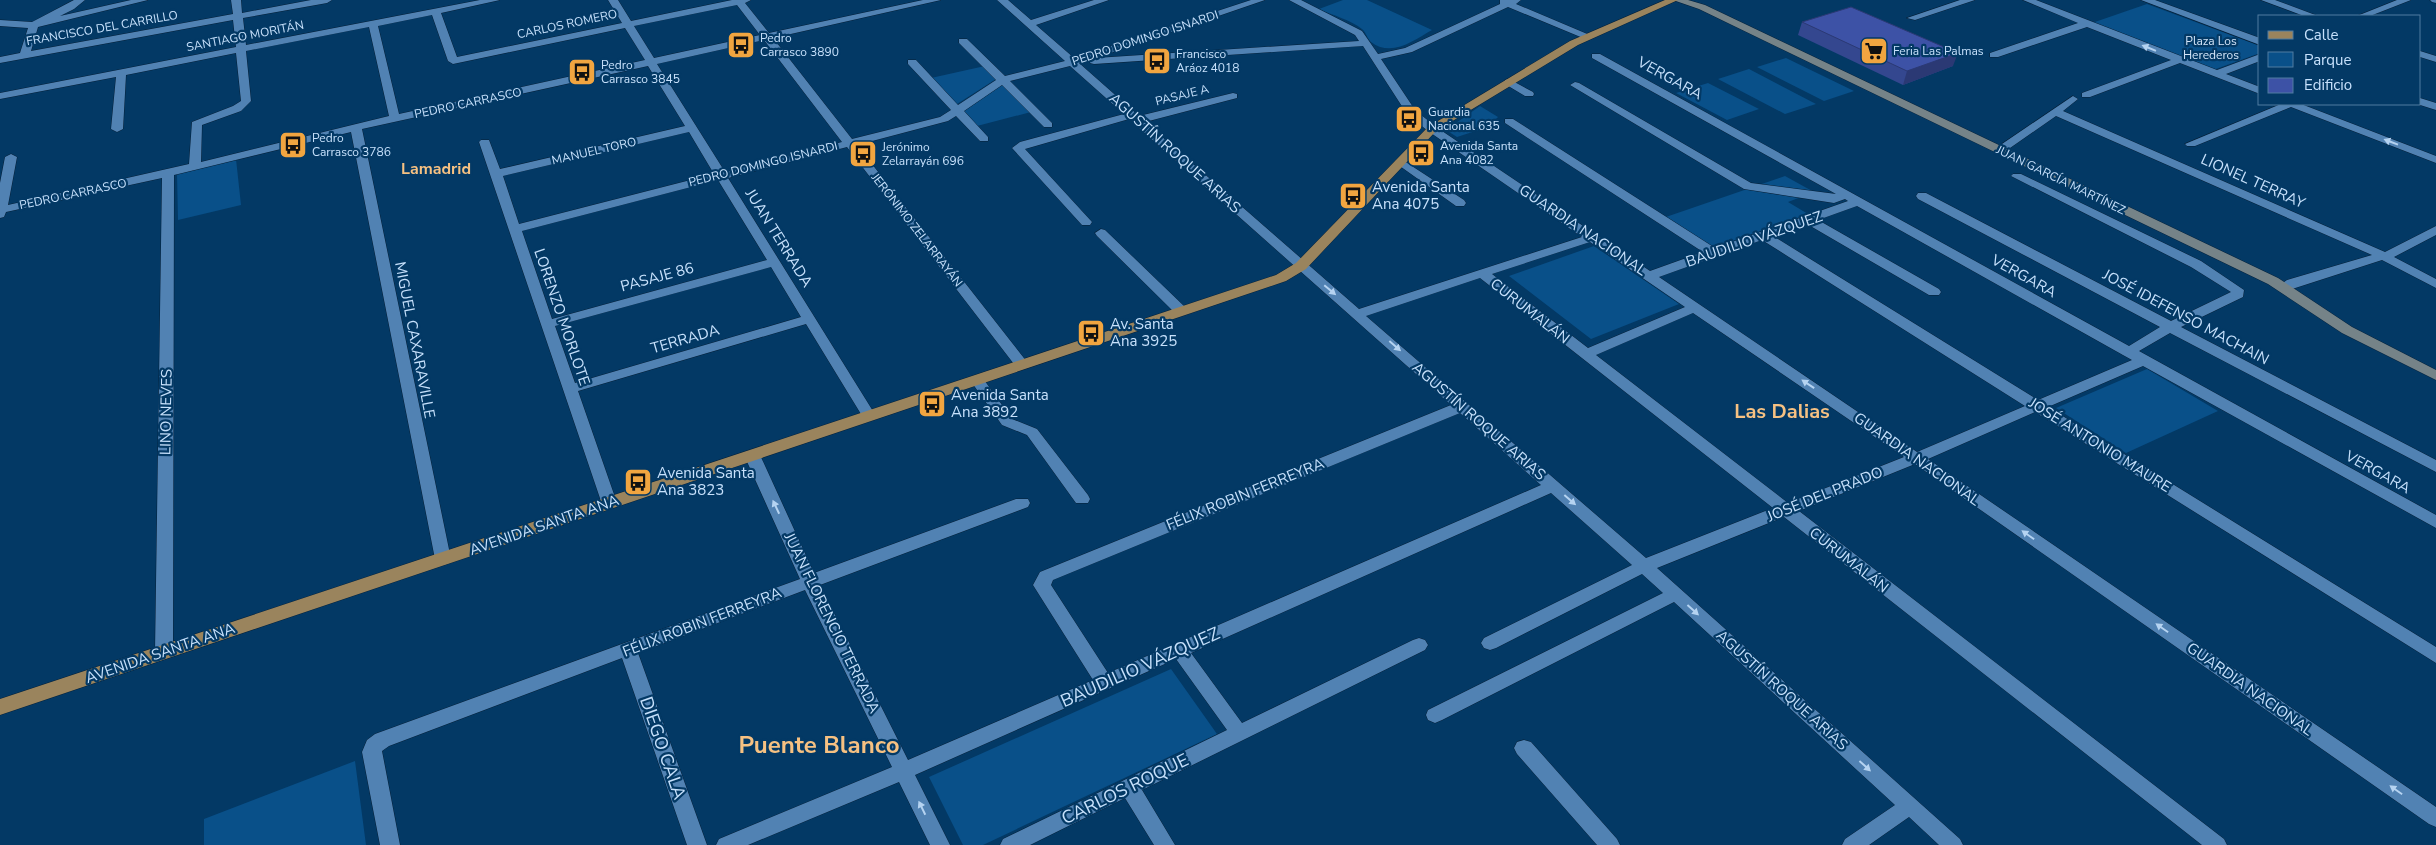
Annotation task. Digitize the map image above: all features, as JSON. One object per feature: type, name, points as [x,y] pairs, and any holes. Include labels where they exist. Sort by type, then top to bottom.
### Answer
[{"type":"main road","name":"AVENIDA SANTA ANA","points":[[0,707],[1281,278],[1302,266],[1432,129],[1587,36],[1672,0]]},
{"type":"main road","name":"JUAN GARCÍA MARTÍNEZ","points":[[1678,0],[1718,16],[2288,285],[2347,330],[2436,376]]},
{"type":"main road","name":"JUAN GARCÍA MARTÍNEZ","points":[[1699,0],[2006,146],[2288,285],[2351,323],[2436,367]]},
{"type":"street","points":[[25,56],[34,25],[71,7],[80,0]]},
{"type":"street","points":[[0,23],[34,25],[143,0]]},
{"type":"street","points":[[195,167],[196,124],[211,116],[234,110],[246,101],[236,0]]},
{"type":"street","name":"FRANCISCO DEL CARRILLO","points":[[0,60],[327,0]]},
{"type":"street","name":"SANTIAGO MORITÁN","points":[[0,96],[495,0]]},
{"type":"street","name":"JUAN TERRADA","points":[[613,0],[869,416]]},
{"type":"street","name":"CARLOS ROMERO","points":[[436,12],[453,61],[741,0]]},
{"type":"street","name":"JERÓNIMO ZELARRAYÁN","points":[[741,0],[767,37],[1022,365]]},
{"type":"street","name":"PEDRO CARRASCO","points":[[0,211],[195,167],[395,118],[936,0]]},
{"type":"street","name":"AGUSTÍN ROQUE ARIAS","points":[[1002,0],[1676,594],[1953,845]]},
{"type":"street","points":[[1029,24],[1104,0]]},
{"type":"street","name":"PEDRO DOMINGO ISNARDI","points":[[515,228],[944,119],[1003,80],[1073,62],[1260,0]]},
{"type":"street","name":"GUARDIA NACIONAL","points":[[1294,0],[1354,29],[1377,57],[1412,112],[1432,129],[1696,307],[2436,818]]},
{"type":"street","points":[[1912,18],[1970,0]]},
{"type":"street","points":[[2028,0],[2258,90]]},
{"type":"street","points":[[2146,0],[2258,41]]},
{"type":"street","points":[[2266,0],[2310,15]]},
{"type":"street","points":[[2374,0],[2391,6]]},
{"type":"street","points":[[2365,15],[2406,0]]},
{"type":"street","points":[[1377,57],[1408,50],[1507,1],[1587,36]]},
{"type":"street","points":[[1994,55],[2088,23]]},
{"type":"street","points":[[373,24],[395,118]]},
{"type":"street","points":[[963,41],[1048,125]]},
{"type":"street","points":[[1073,62],[1366,43]]},
{"type":"street","points":[[2421,54],[2436,59]]},
{"type":"street","name":"VERGARA","points":[[1596,56],[2436,522]]},
{"type":"street","points":[[2217,74],[2258,58]]},
{"type":"street","points":[[2086,95],[2179,60]]},
{"type":"street","points":[[912,62],[984,140]]},
{"type":"street","points":[[116,129],[121,73]]},
{"type":"street","points":[[1509,82],[1529,94]]},
{"type":"street","points":[[1575,85],[1748,186],[1834,199],[1845,195]]},
{"type":"street","name":"PASAJE A","points":[[1086,222],[1018,148],[1024,144],[1135,117],[1234,96]]},
{"type":"street","points":[[2006,146],[2073,99]]},
{"type":"street","points":[[2421,101],[2436,107]]},
{"type":"street","points":[[2191,144],[2288,105]]},
{"type":"street","points":[[2294,105],[2436,160]]},
{"type":"street","name":"LIONEL TERRAY","points":[[2055,112],[2384,256],[2436,284]]},
{"type":"street","points":[[1509,121],[1714,253]]},
{"type":"street","name":"MIGUEL CAXARAVILLE","points":[[356,127],[443,559]]},
{"type":"street","name":"MANUEL TORO","points":[[496,174],[692,128]]},
{"type":"street","name":"LORENZO MORLOTE","points":[[485,142],[609,503]]},
{"type":"street","points":[[0,211],[11,157]]},
{"type":"street","points":[[1401,162],[1460,203]]},
{"type":"street","name":"LINO NEVES","points":[[164,652],[168,173]]},
{"type":"street","points":[[2017,176],[2196,264],[2237,290],[2238,294],[2170,327],[2128,352]]},
{"type":"street","name":"JOSÉ IDEFENSO MACHAIN","points":[[1922,196],[2436,467]]},
{"type":"street","name":"BAUDILIO VÁZQUEZ","points":[[1650,276],[1857,202]]},
{"type":"street","points":[[1809,220],[1934,292]]},
{"type":"street","points":[[2288,285],[2397,252],[2436,230]]},
{"type":"street","points":[[1101,233],[1180,312]]},
{"type":"street","name":"JOSÉ ANTONIO MAURE","points":[[1764,236],[2436,656]]},
{"type":"street","points":[[1358,314],[1593,237]]},
{"type":"street","name":"PASAJE 86","points":[[548,324],[774,262]]},
{"type":"street","name":"CURUMALÁN","points":[[1482,273],[2217,845]]},
{"type":"street","points":[[1586,354],[1696,307]]},
{"type":"street","name":"TERRADA","points":[[570,389],[810,319]]},
{"type":"street","name":"JOSÉ DEL PRADO","points":[[1490,643],[1644,566],[1916,458],[2144,360]]},
{"type":"street","points":[[977,380],[1007,422],[1032,432],[1082,499]]},
{"type":"street","name":"FÉLIX ROBIN FERREYRA","points":[[1104,682],[1042,584],[1046,576],[1056,570],[1464,406]]},
{"type":"street","name":"JUAN FLORENCIO TERRADA","points":[[752,455],[810,582],[940,845]]},
{"type":"street","name":"BAUDILIO VÁZQUEZ","points":[[726,845],[904,770],[1553,486]]},
{"type":"street","name":"FÉLIX ROBIN FERREYRA","points":[[390,845],[372,752],[374,746],[382,740],[1022,503]]},
{"type":"street","points":[[1435,715],[1676,594]]},
{"type":"street","name":"CARLOS ROQUE","points":[[1010,845],[1419,645]]},
{"type":"street","name":"DIEGO CALA","points":[[628,650],[697,845]]},
{"type":"street","points":[[1179,650],[1240,734]]},
{"type":"street","points":[[1524,748],[1610,845]]},
{"type":"street","points":[[1129,787],[1165,845]]},
{"type":"street","points":[[1852,845],[1909,806]]},
{"type":"green space","points":[[1343,0],[1367,0],[1432,30],[1403,46],[1387,48],[1379,46],[1371,42],[1358,26],[1319,9]]},
{"type":"green space","name":"Plaza Los Herederos","points":[[2147,4],[2258,45],[2258,54],[2213,70],[2092,23]]},
{"type":"green space","points":[[1786,58],[1854,91],[1824,101],[1757,67]]},
{"type":"green space","points":[[985,66],[996,79],[957,104],[931,78]]},
{"type":"green space","points":[[1749,69],[1816,104],[1785,114],[1718,79]]},
{"type":"green space","points":[[1708,83],[1759,109],[1727,120],[1676,93]]},
{"type":"green space","points":[[1003,84],[1031,112],[977,126],[963,111]]},
{"type":"green space","points":[[1480,106],[1498,117],[1495,120],[1500,123],[1457,137],[1446,130]]},
{"type":"green space","points":[[236,159],[241,205],[178,220],[177,173]]},
{"type":"green space","points":[[1785,176],[1814,192],[1788,202],[1808,214],[1711,249],[1663,218]]},
{"type":"green space","points":[[1594,246],[1679,304],[1591,339],[1509,276]]},
{"type":"green space","points":[[2147,369],[2218,411],[2126,453],[2056,408]]},
{"type":"green space","points":[[1171,669],[1217,734],[983,845],[963,845],[929,777]]},
{"type":"green space","points":[[355,761],[366,845],[204,845],[204,819]]},
{"type":"building","points":[[1851,7],[1958,53],[1907,71],[1802,22]]},
{"type":"place","name":"Pedro Carrasco 3890","points":[[741,45]]},
{"type":"place","name":"Feria Las Palmas","points":[[1874,51]]},
{"type":"place","name":"Francisco Aráoz 4018","points":[[1157,61]]},
{"type":"place","name":"Pedro Carrasco 3845","points":[[582,72]]},
{"type":"place","name":"Guardia Nacional 635","points":[[1409,119]]},
{"type":"place","name":"Pedro Carrasco 3786","points":[[293,145]]},
{"type":"place","name":"Avenida Santa Ana 4082","points":[[1421,153]]},
{"type":"place","name":"Jerónimo Zelarrayán 696","points":[[863,154]]},
{"type":"place","name":"Avenida Santa Ana 4075","points":[[1353,196]]},
{"type":"place","name":"Av. Santa Ana 3925","points":[[1091,333]]},
{"type":"place","name":"Avenida Santa Ana 3892","points":[[932,404]]},
{"type":"place","name":"Avenida Santa Ana 3823","points":[[638,482]]},
{"type":"district","name":"Lamadrid","points":[[436,168]]},
{"type":"district","name":"Las Dalias","points":[[1782,411]]},
{"type":"district","name":"Puente Blanco","points":[[819,745]]}]
